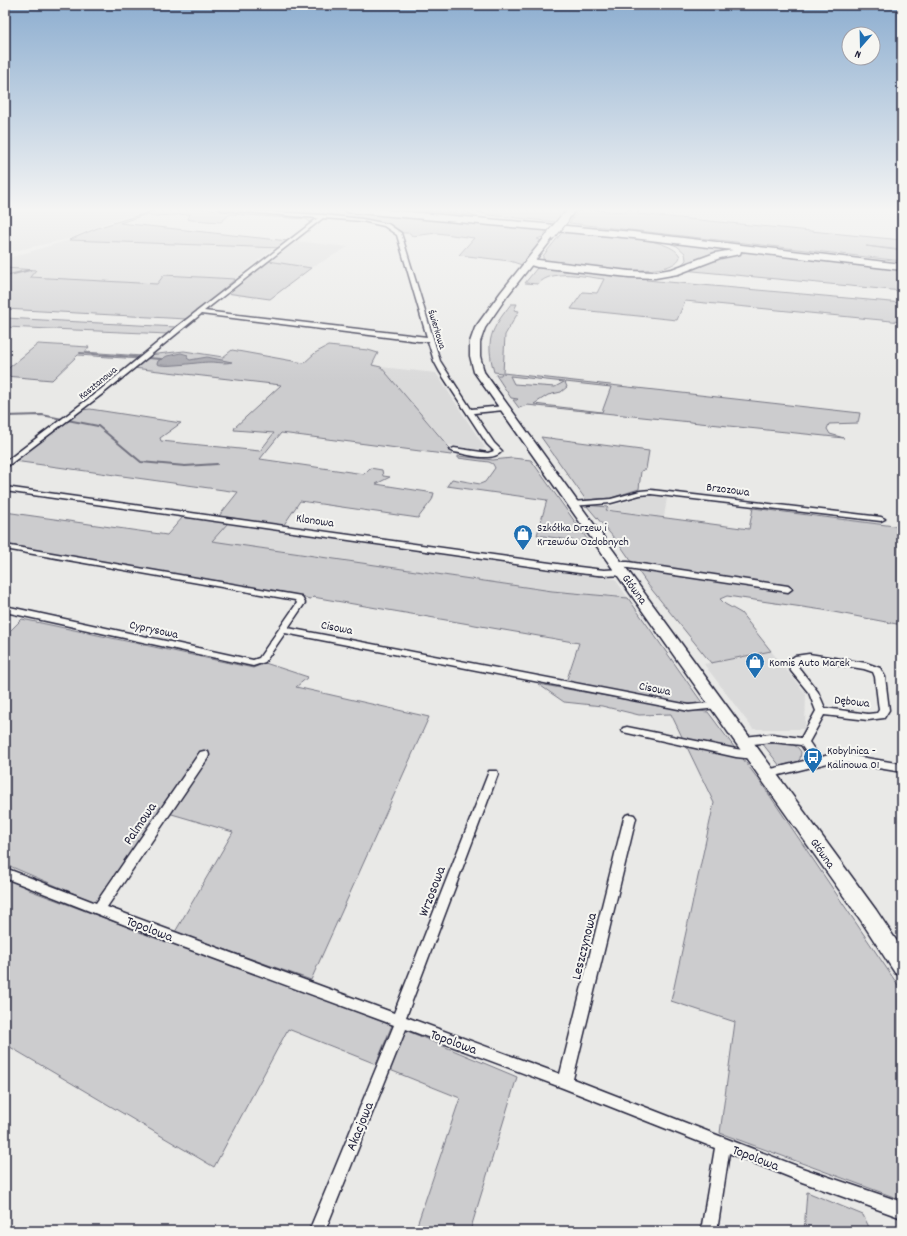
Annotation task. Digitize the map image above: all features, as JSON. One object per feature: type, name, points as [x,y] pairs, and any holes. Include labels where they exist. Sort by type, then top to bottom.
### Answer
[{"type":"highway","points":[[561,267],[647,275],[674,272],[688,267]]},
{"type":"highway","points":[[584,267],[646,272],[674,267]]},
{"type":"main road","name":"Główna","points":[[526,267],[480,328],[475,342],[474,356],[479,372],[572,504],[869,916],[902,967]]},
{"type":"street","name":"Kasztanowa","points":[[5,466],[103,391],[102,390],[258,267]]},
{"type":"street","name":"Świerkowa","points":[[409,267],[430,339],[443,372],[491,444],[498,451],[496,454],[488,455],[454,450]]},
{"type":"street","points":[[200,312],[320,328],[430,339]]},
{"type":"street","points":[[470,411],[504,408]]},
{"type":"street","name":"Klonowa","points":[[5,489],[579,570],[604,573],[620,569]]},
{"type":"street","name":"Brzozowa","points":[[572,504],[611,501],[640,493],[651,492],[881,519]]},
{"type":"street","points":[[5,547],[298,598],[301,603],[282,630]]},
{"type":"street","points":[[620,569],[628,565],[788,590]]},
{"type":"street","name":"Cyprysowa","points":[[5,609],[252,662],[262,660],[282,630]]},
{"type":"street","name":"Cisowa","points":[[282,630],[689,708],[718,705]]},
{"type":"street","name":"Dębowa","points":[[809,657],[866,666],[877,670],[880,677],[884,710],[880,716],[868,718],[821,711],[813,692],[794,669],[792,662],[798,658],[809,657]]},
{"type":"street","name":"Dębowa","points":[[804,742],[821,711]]},
{"type":"street","points":[[627,730],[736,753],[772,738],[804,742],[813,755],[813,762]]},
{"type":"street","name":"Palmowa","points":[[99,909],[204,755]]},
{"type":"street","points":[[767,774],[836,757],[902,768]]},
{"type":"street","name":"Wrzosowa","points":[[400,1021],[493,774]]},
{"type":"street","name":"Leszczynowa","points":[[565,1082],[630,818]]},
{"type":"street","name":"Topolowa","points":[[5,873],[565,1082],[802,1175],[902,1210]]},
{"type":"street","name":"Akacjowa","points":[[317,1231],[400,1021]]},
{"type":"street","points":[[709,1231],[723,1144]]},
{"type":"shaded area","points":[[5,267],[250,267],[235,279],[164,275],[157,284],[29,277],[36,270],[5,268]]},
{"type":"shaded area","points":[[261,267],[311,268],[270,299],[226,293]]},
{"type":"shaded area","points":[[541,267],[648,278],[646,280],[902,303],[902,322],[685,301],[677,320],[571,309],[583,292],[597,293],[604,279],[579,275],[560,275],[544,279],[538,284],[525,283],[537,268]]},
{"type":"shaded area","points":[[589,267],[665,267],[659,269],[640,270]]},
{"type":"shaded area","points":[[677,267],[687,267],[661,272],[648,273],[665,271]]},
{"type":"shaded area","points":[[692,267],[882,267],[902,269],[902,291],[683,270]]},
{"type":"shaded area","points":[[5,268],[36,270],[30,277],[157,284],[164,275],[235,279],[208,303],[186,319],[5,309]]},
{"type":"shaded area","points":[[511,304],[517,304],[514,310],[519,311],[505,335],[503,373],[860,413],[858,423],[829,424],[827,429],[830,434],[844,438],[527,405],[519,408],[513,400],[518,399],[511,398],[496,375],[501,375],[502,373],[494,372],[490,351],[490,343],[494,328]],"holes":[[[510,376],[564,382],[555,387],[514,384]],[[565,382],[611,387],[602,412],[534,404],[548,395],[561,392],[567,387]]]},
{"type":"shaded area","points":[[5,318],[176,327],[168,334],[5,327]]},
{"type":"shaded area","points":[[38,344],[89,347],[85,352],[142,356],[140,359],[78,355],[52,380],[5,376],[5,371]]},
{"type":"shaded area","points":[[328,346],[368,350],[378,353],[372,365],[381,367],[453,452],[451,455],[281,433],[260,459],[364,474],[370,468],[382,470],[383,476],[390,477],[376,484],[434,493],[432,500],[418,518],[300,501],[283,526],[219,516],[238,492],[14,461],[82,410],[90,409],[181,423],[160,438],[161,441],[260,451],[274,433],[234,430],[235,427],[281,385],[133,368],[149,355],[184,351],[223,357],[232,350],[304,363],[315,353]]},
{"type":"shaded area","points":[[181,353],[188,355],[187,358],[190,360],[207,357],[232,362],[205,362],[167,365],[157,364],[158,361],[167,356]]},
{"type":"shaded area","points":[[381,367],[436,373],[485,448],[480,450],[448,445]]},
{"type":"shaded area","points":[[541,437],[649,451],[646,469],[641,471],[639,489],[611,498],[586,500]]},
{"type":"shaded area","points":[[458,456],[493,460],[512,458],[531,460],[590,543],[537,535],[547,500],[447,486],[452,479],[480,484],[485,482],[495,468],[493,464],[489,462],[458,458]]},
{"type":"shaded area","points":[[647,495],[667,498],[664,517],[605,509],[608,507]]},
{"type":"shaded area","points":[[586,505],[608,507],[606,510],[749,529],[753,508],[902,527],[902,625],[823,610],[727,596],[720,599],[725,604],[741,613],[771,651],[711,663],[648,585],[620,545]]},
{"type":"shaded area","points":[[5,512],[167,535],[183,517],[228,523],[212,541],[552,591],[628,598],[703,704],[684,704],[566,682],[579,643],[313,597],[311,599],[5,545]]},
{"type":"shaded area","points":[[228,523],[615,579],[628,598],[552,591],[211,541]]},
{"type":"shaded area","points":[[22,619],[253,668],[265,663],[308,677],[296,687],[429,717],[311,980],[175,932],[233,832],[165,812],[101,905],[5,864],[5,636]]},
{"type":"shaded area","name":"Komis Auto Marek","points":[[771,651],[806,694],[805,729],[753,729],[704,664]]},
{"type":"shaded area","points":[[538,684],[681,709],[708,712],[764,787],[902,991],[902,1200],[720,1133],[735,1022],[671,1001],[714,803],[671,714],[639,715],[602,706],[564,702]]},
{"type":"shaded area","points":[[777,742],[791,744],[797,747],[801,752],[800,759],[797,762],[780,766],[762,743]]},
{"type":"shaded area","points":[[5,869],[29,890],[392,1025],[376,1064],[288,1029],[214,1167],[5,1044]]},
{"type":"shaded area","points":[[405,1030],[517,1077],[470,1231],[415,1231],[460,1098],[390,1070]]},
{"type":"shaded area","points":[[807,1192],[863,1215],[871,1231],[804,1231]]},
{"type":"waterway","points":[[5,276],[30,270]]},
{"type":"waterway","points":[[80,353],[161,359]]},
{"type":"waterway","points":[[5,416],[42,415],[98,426],[141,462],[185,466],[217,464]]},
{"type":"place","name":"Szkółka Drzew i Krzewów Ozdobnych","points":[[523,551]]},
{"type":"place","name":"Komis Auto Marek","points":[[755,679]]},
{"type":"place","name":"Kobylnica - Kalinowa 01","points":[[813,774]]}]
